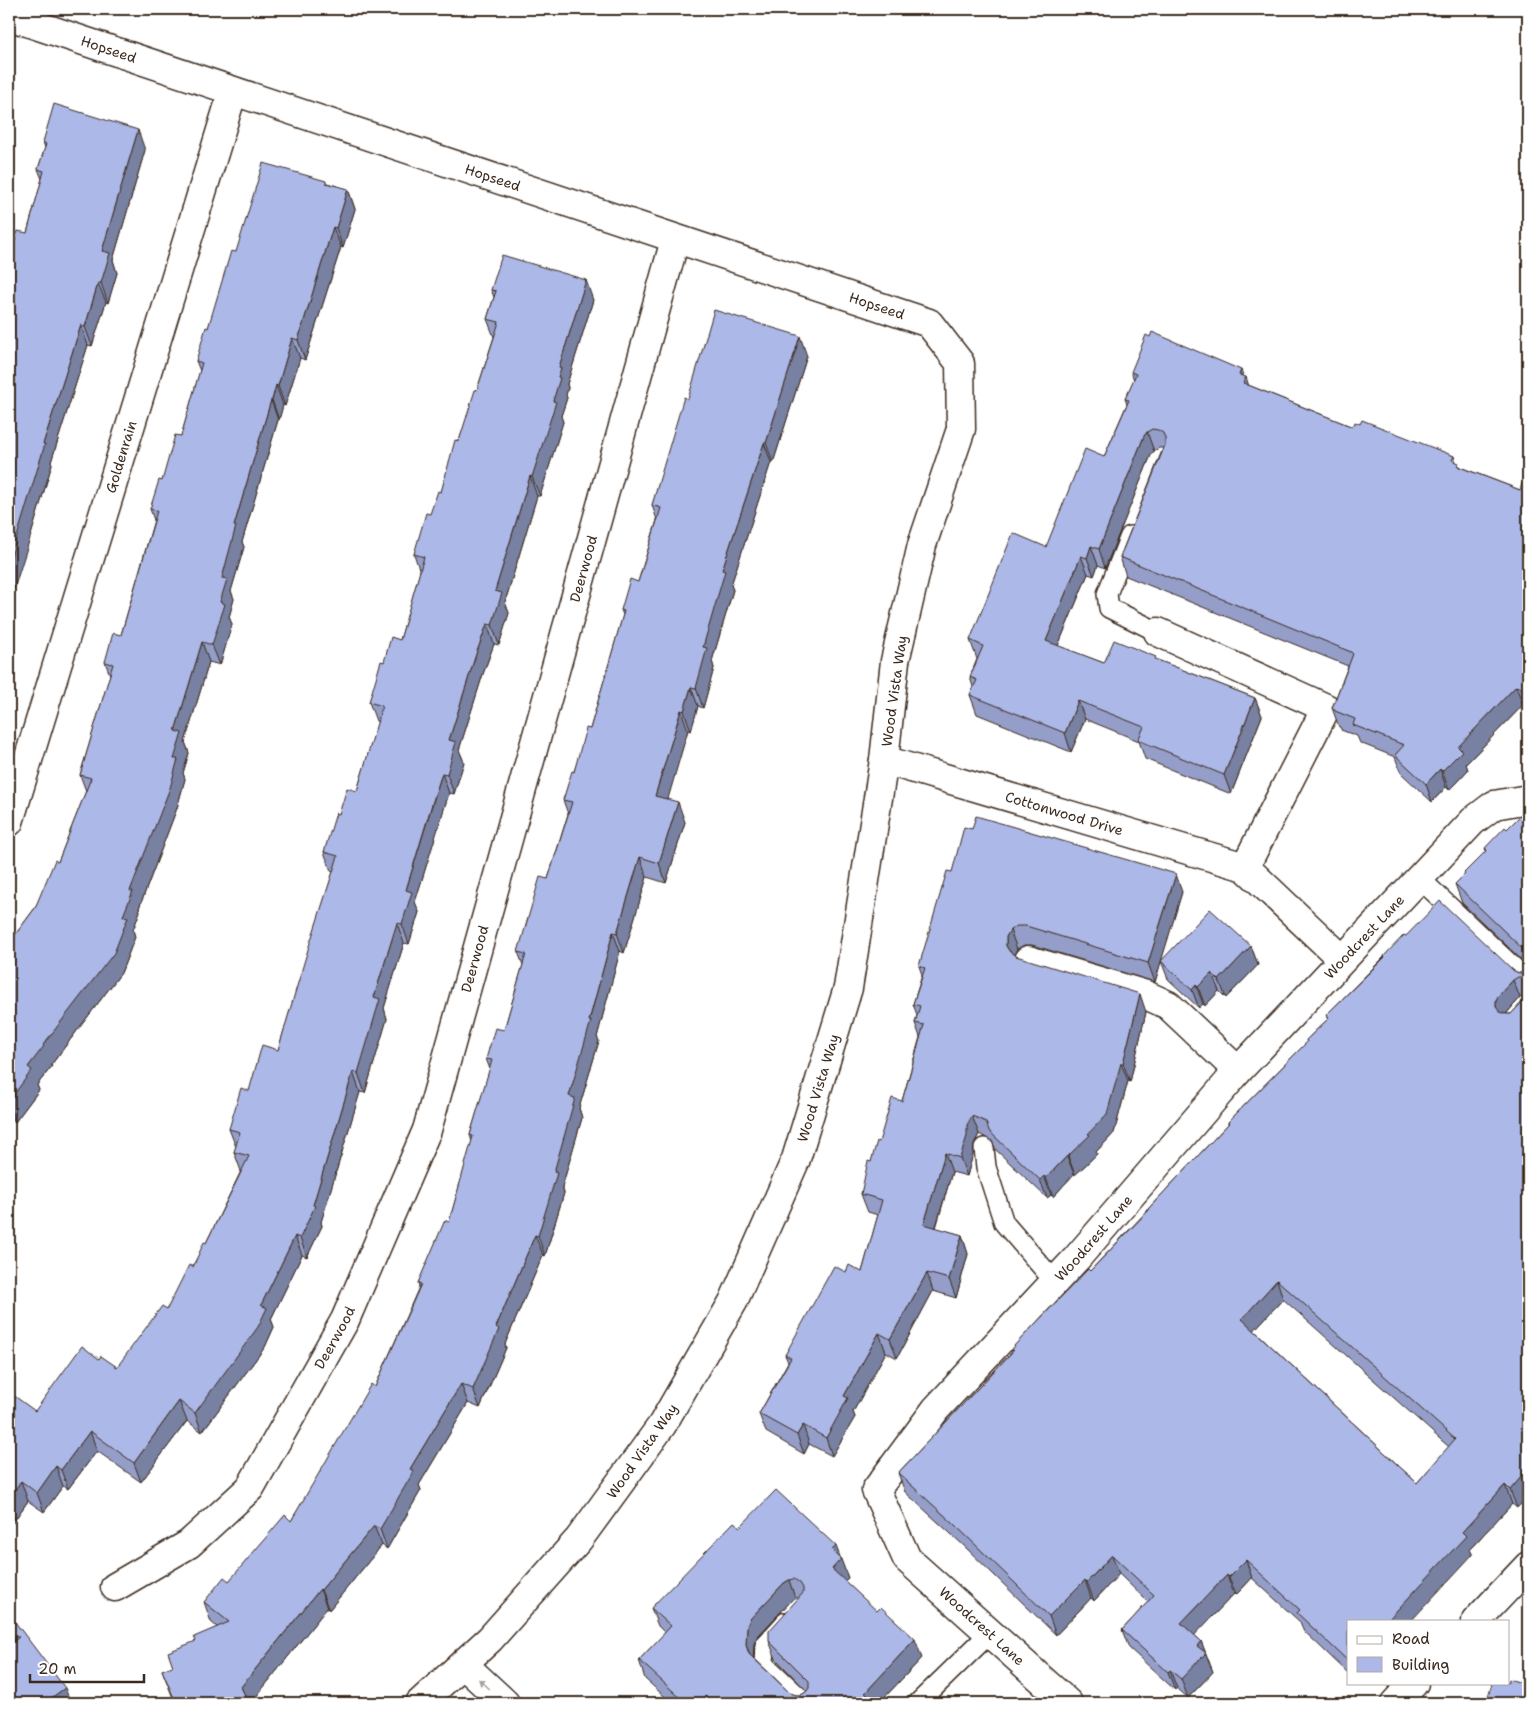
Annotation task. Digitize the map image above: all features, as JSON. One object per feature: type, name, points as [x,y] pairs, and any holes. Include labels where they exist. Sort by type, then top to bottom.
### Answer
[{"type":"street","name":"Hopseed","points":[[9,16],[675,240],[929,323],[960,363]]},
{"type":"street","name":"Goldenrain","points":[[9,822],[233,91]]},
{"type":"street","name":"Deerwood","points":[[115,1587],[189,1544],[250,1488],[345,1320],[427,1130],[675,240]]},
{"type":"street","name":"Wood Vista Way","points":[[420,1703],[490,1639],[579,1539],[662,1425],[733,1302],[796,1159],[848,988],[884,760],[895,661],[919,555],[961,429],[960,363]]},
{"type":"street","points":[[1158,632],[1326,708],[1245,867]]},
{"type":"street","name":"Cottonwood Drive","points":[[884,760],[1245,867],[1342,959]]},
{"type":"street","name":"Woodcrest Lane","points":[[1068,1703],[907,1560],[876,1490],[936,1409],[1055,1282],[1238,1071],[1342,959],[1473,821],[1494,805],[1528,799]]},
{"type":"street","points":[[1028,960],[1146,995],[1168,1005],[1238,1071]]},
{"type":"street","points":[[1477,1620],[1528,1566]]},
{"type":"street","points":[[463,1664],[505,1703]]},
{"type":"street","points":[[1395,1703],[1413,1684]]},
{"type":"lane","points":[[1136,522],[1107,594],[1109,608],[1158,632]]},
{"type":"lane","points":[[1420,878],[1528,981]]},
{"type":"lane","points":[[984,1148],[986,1167],[1004,1223],[1055,1282]]},
{"type":"lane","points":[[799,1609],[765,1645],[764,1664],[805,1703]]},
{"type":"lane","points":[[918,1703],[990,1633]]},
{"type":"building","points":[[54,104],[138,130],[102,251],[110,253],[101,283],[98,283],[85,327],[81,325],[43,444],[45,444],[9,563],[9,261],[18,231],[27,233],[44,171],[38,169],[46,144],[43,142]]},
{"type":"building","points":[[263,163],[348,189],[336,228],[333,227],[298,340],[292,338],[278,386],[276,385],[271,400],[234,526],[236,526],[222,578],[227,579],[220,602],[225,604],[212,645],[202,642],[175,731],[182,733],[174,759],[178,759],[170,788],[130,891],[133,891],[123,916],[128,917],[114,953],[43,1045],[28,1067],[32,1070],[9,1101],[9,943],[35,908],[55,860],[58,862],[91,778],[80,775],[113,664],[105,662],[113,633],[121,635],[157,511],[150,509],[159,480],[162,481],[175,435],[181,436],[202,363],[196,361],[206,327],[208,328],[231,251],[236,252]]},
{"type":"building","points":[[502,255],[586,280],[559,367],[561,368],[558,377],[560,378],[553,401],[556,402],[532,477],[530,476],[495,591],[502,593],[492,625],[487,624],[476,654],[449,740],[456,742],[447,774],[442,773],[432,804],[406,890],[412,892],[402,924],[397,923],[374,997],[380,999],[358,1073],[353,1072],[313,1205],[315,1206],[300,1238],[295,1236],[261,1305],[267,1308],[258,1327],[195,1413],[179,1401],[134,1463],[90,1431],[61,1470],[56,1466],[37,1493],[21,1481],[9,1498],[9,1400],[13,1395],[35,1411],[82,1346],[99,1359],[101,1356],[117,1367],[162,1306],[167,1309],[189,1265],[193,1267],[204,1242],[206,1243],[249,1156],[234,1152],[240,1132],[229,1129],[241,1088],[249,1091],[262,1045],[278,1050],[338,856],[324,852],[336,813],[339,814],[347,788],[357,791],[382,706],[369,702],[381,661],[384,662],[391,637],[400,640],[424,557],[414,554],[426,513],[430,514],[438,491],[441,492],[455,440],[459,441],[499,322],[487,319],[496,291],[491,290]]},
{"type":"building","points":[[714,310],[800,336],[766,443],[764,443],[722,570],[725,571],[703,647],[707,648],[696,688],[691,687],[684,711],[681,710],[655,796],[678,802],[659,863],[640,857],[617,933],[613,932],[589,1021],[591,1021],[569,1096],[575,1098],[554,1172],[557,1173],[538,1236],[535,1235],[496,1327],[499,1329],[473,1389],[461,1384],[410,1469],[414,1471],[380,1529],[374,1526],[320,1589],[241,1687],[248,1702],[176,1703],[162,1670],[173,1666],[168,1652],[196,1641],[194,1637],[229,1622],[204,1602],[224,1577],[229,1581],[285,1515],[291,1521],[371,1384],[375,1387],[421,1284],[418,1283],[445,1220],[449,1222],[473,1136],[470,1135],[492,1060],[486,1059],[495,1028],[504,1030],[526,954],[518,952],[540,877],[548,879],[572,802],[563,800],[572,771],[574,772],[586,728],[590,729],[624,611],[621,610],[630,579],[638,582],[661,508],[652,505],[684,397],[688,399]]},
{"type":"building","points":[[1152,332],[1241,370],[1239,375],[1246,377],[1243,383],[1353,427],[1355,422],[1360,424],[1362,420],[1454,456],[1452,460],[1459,463],[1457,466],[1520,490],[1528,468],[1528,691],[1516,686],[1458,747],[1462,751],[1442,771],[1440,769],[1426,784],[1395,755],[1404,745],[1353,725],[1355,719],[1332,708],[1353,654],[1351,652],[1120,557],[1165,445],[1163,433],[1158,430],[1152,429],[1144,436],[1099,549],[1091,546],[1087,558],[1081,556],[1046,641],[1104,663],[1114,640],[1156,657],[1155,659],[1255,698],[1224,775],[1138,740],[1144,727],[1078,701],[1065,733],[970,695],[977,680],[970,677],[983,646],[970,640],[1013,533],[1046,547],[1085,449],[1104,457],[1129,400],[1125,399],[1136,374],[1131,372],[1146,335],[1150,337]]},
{"type":"building","points":[[1522,814],[1528,820],[1528,954],[1455,884],[1487,850],[1485,848],[1505,827],[1507,829]]},
{"type":"building","points":[[976,816],[1176,874],[1148,963],[1026,926],[1017,926],[1010,930],[1006,937],[1006,946],[1016,956],[1140,994],[1123,1063],[1121,1063],[1107,1114],[1088,1134],[1090,1135],[1046,1178],[1044,1176],[1040,1180],[989,1131],[986,1122],[972,1116],[967,1125],[967,1136],[960,1158],[945,1153],[924,1224],[962,1235],[949,1279],[927,1273],[890,1339],[879,1333],[844,1396],[848,1398],[826,1438],[803,1425],[797,1435],[759,1414],[791,1358],[785,1355],[834,1266],[846,1272],[849,1265],[862,1272],[882,1200],[861,1194],[868,1161],[871,1162],[877,1141],[879,1142],[892,1098],[902,1101],[924,1025],[915,1023],[920,1006],[913,1004],[925,968],[919,966],[947,871],[952,872],[964,827],[972,829]]},
{"type":"building","points":[[1440,901],[1514,971],[1524,973],[1528,971],[1528,979],[1518,977],[1498,996],[1496,1007],[1500,1012],[1511,1014],[1528,996],[1528,1469],[1510,1490],[1505,1485],[1462,1532],[1466,1536],[1388,1620],[1347,1620],[1347,1660],[1297,1613],[1300,1610],[1246,1560],[1229,1577],[1227,1575],[1181,1623],[1201,1641],[1197,1646],[1206,1653],[1181,1679],[1170,1670],[1168,1672],[1122,1630],[1154,1595],[1112,1555],[1087,1582],[1085,1580],[1049,1616],[898,1473],[1013,1351],[1011,1349],[1088,1269],[1090,1271],[1149,1210],[1228,1122],[1329,1018],[1326,1015],[1385,957],[1404,935],[1406,936]],"holes":[[[1277,1280],[1455,1439],[1417,1483],[1242,1319]]]},
{"type":"building","points":[[1210,909],[1251,946],[1219,980],[1212,973],[1198,987],[1196,985],[1192,990],[1161,961]]},
{"type":"building","points":[[776,1490],[836,1546],[832,1550],[841,1559],[832,1569],[877,1611],[881,1607],[915,1639],[865,1693],[878,1703],[686,1703],[639,1660],[671,1626],[651,1608],[734,1522],[740,1527]],"holes":[[[794,1579],[800,1583],[803,1593],[769,1631],[769,1641],[809,1681],[809,1688],[806,1692],[796,1695],[790,1693],[749,1654],[746,1645],[747,1626],[750,1619],[784,1583]]]},
{"type":"building","points":[[9,1614],[65,1688],[44,1703],[9,1703],[9,1645],[19,1637],[9,1636]]},
{"type":"building","points":[[1510,1679],[1528,1685],[1528,1703],[1486,1703],[1492,1684],[1510,1684]]},
{"type":"building","points":[[77,1701],[176,1703],[77,1703]]}]
